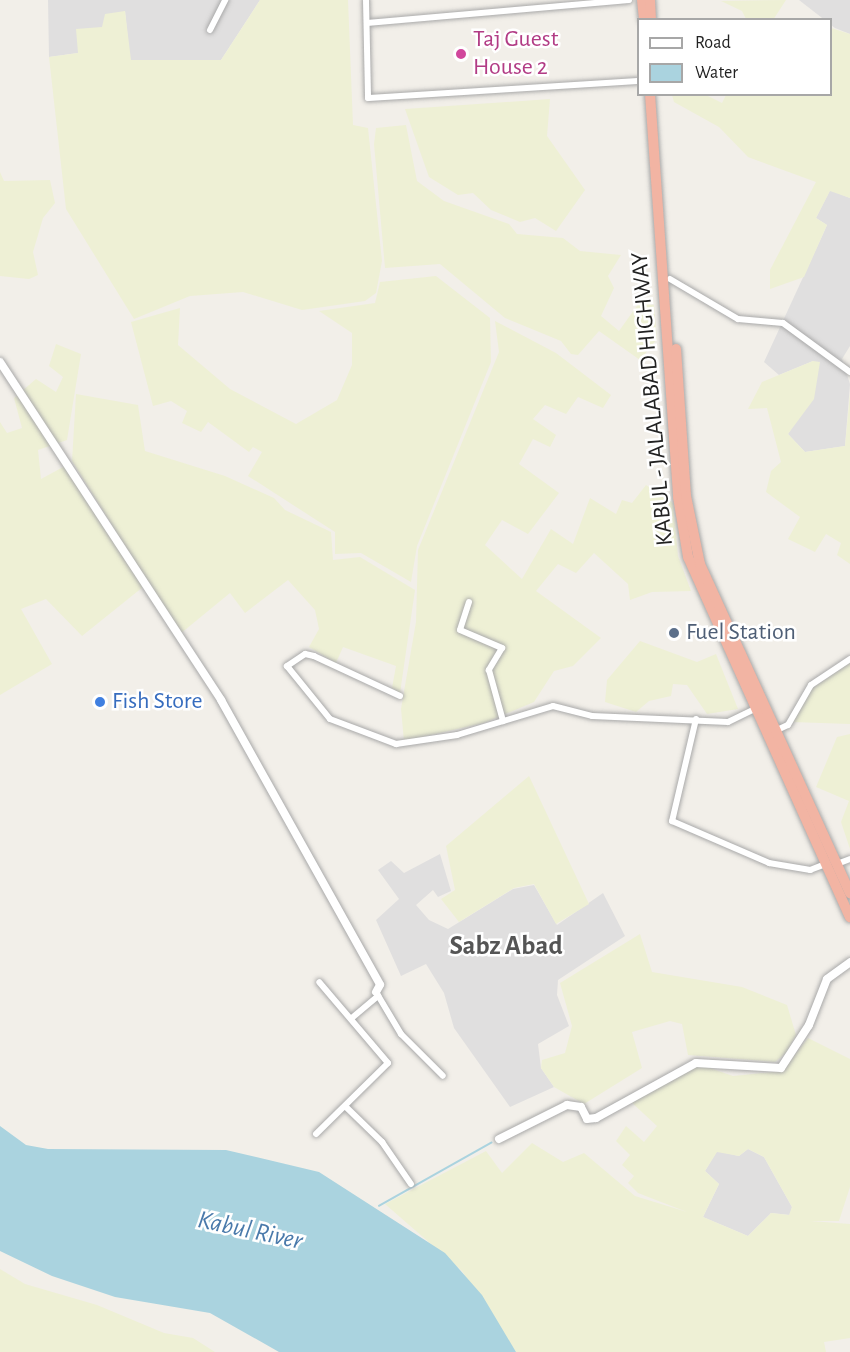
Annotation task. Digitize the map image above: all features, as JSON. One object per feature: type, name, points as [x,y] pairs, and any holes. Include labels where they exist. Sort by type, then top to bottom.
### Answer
[{"type":"highway","points":[[642,0],[644,18]]},
{"type":"highway","points":[[650,0],[651,18]]},
{"type":"highway","name":"KABUL - JALALABAD HIGHWAY","points":[[650,96],[678,497],[688,557],[755,709],[771,733]]},
{"type":"highway","name":"KABUL - JALALABAD HIGHWAY","points":[[657,96],[690,528],[711,591],[771,733],[831,864],[850,917]]},
{"type":"highway","name":"KABUL - JALALABAD HIGHWAY","points":[[831,864],[850,893]]},
{"type":"street","points":[[210,30],[225,0]]},
{"type":"street","points":[[366,0],[368,99],[637,81]]},
{"type":"street","points":[[367,23],[629,0]]},
{"type":"street","points":[[670,279],[738,320],[783,323],[850,371]]},
{"type":"street","points":[[0,362],[221,700],[380,985],[377,994],[353,1017]]},
{"type":"street","points":[[469,602],[460,630],[502,648],[489,670],[503,720]]},
{"type":"street","points":[[400,696],[314,656],[305,654],[287,666],[330,719],[396,744],[503,720],[553,706],[592,716],[728,722],[755,709]]},
{"type":"street","points":[[771,733],[788,725],[811,685],[850,659]]},
{"type":"street","points":[[696,719],[672,821],[769,863],[810,870],[850,859]]},
{"type":"street","points":[[499,1139],[567,1105],[581,1107],[587,1119],[596,1118],[696,1062],[781,1068],[809,1026],[826,979],[850,962]]},
{"type":"street","points":[[316,1134],[388,1063],[353,1017],[319,982]]},
{"type":"street","points":[[377,994],[401,1034],[443,1076]]},
{"type":"street","points":[[345,1106],[382,1142],[411,1184]]},
{"type":"shaded area","points":[[48,0],[260,0],[221,60],[130,60],[125,11],[78,53],[49,57]]},
{"type":"shaded area","points":[[799,0],[850,0],[850,34],[832,26],[832,18],[822,18]]},
{"type":"shaded area","points":[[830,190],[850,198],[850,346],[842,359],[850,384],[845,446],[805,452],[788,434],[807,402],[813,361],[779,375],[764,362],[827,225],[816,218]]},
{"type":"shaded area","points":[[440,854],[451,891],[438,897],[433,890],[416,905],[429,920],[448,929],[513,889],[534,885],[557,925],[603,893],[625,936],[558,980],[557,995],[569,1026],[538,1044],[541,1068],[554,1087],[510,1107],[454,1028],[444,993],[426,964],[401,976],[376,920],[399,899],[378,870],[391,861],[404,873]]},
{"type":"shaded area","points":[[748,1149],[764,1157],[792,1207],[790,1215],[771,1213],[748,1236],[703,1217],[719,1184],[705,1171],[717,1151],[739,1156]]},
{"type":"green space","points":[[260,0],[348,0],[353,125],[368,128],[382,261],[376,293],[365,301],[302,310],[243,292],[190,296],[134,319],[66,209],[49,57],[78,53],[76,29],[102,27],[105,14],[125,11],[131,60],[221,60]]},
{"type":"green space","points":[[786,0],[774,18],[746,18],[742,11],[721,1]]},
{"type":"green space","points":[[832,28],[850,34],[850,198],[830,191],[816,218],[827,225],[804,277],[770,289],[770,270],[816,182],[748,157],[719,127],[674,102],[672,96],[708,96],[722,103],[726,96],[832,96]]},
{"type":"green space","points":[[550,99],[547,136],[585,190],[556,231],[535,218],[520,222],[491,210],[473,193],[458,195],[429,177],[405,109]]},
{"type":"green space","points":[[406,125],[417,181],[444,201],[509,224],[517,234],[563,238],[580,251],[621,255],[608,276],[614,288],[601,316],[619,331],[639,303],[654,305],[657,339],[640,360],[599,331],[578,355],[571,354],[561,341],[505,318],[440,264],[385,268],[374,144],[376,128]]},
{"type":"green space","points":[[0,172],[4,181],[50,180],[55,203],[43,218],[33,252],[38,275],[29,279],[0,276]]},
{"type":"green space","points":[[436,276],[490,318],[491,362],[417,546],[411,582],[361,553],[335,554],[335,532],[248,476],[262,452],[253,447],[249,452],[208,422],[201,432],[182,423],[187,411],[171,401],[153,406],[131,322],[180,308],[178,345],[230,389],[296,424],[337,400],[352,365],[352,333],[319,311],[375,303],[380,282]]},
{"type":"green space","points":[[495,321],[556,353],[611,395],[603,408],[578,397],[566,414],[545,405],[533,419],[556,435],[550,447],[533,439],[519,464],[559,493],[528,534],[502,520],[485,545],[522,579],[551,529],[573,544],[590,498],[616,514],[622,500],[632,503],[646,485],[673,503],[678,556],[691,591],[652,592],[630,600],[628,584],[594,553],[576,573],[558,564],[536,591],[601,638],[573,666],[554,671],[534,702],[484,723],[404,741],[401,709],[416,622],[418,550],[499,352]]},
{"type":"green space","points":[[56,344],[81,354],[67,440],[38,450],[41,479],[65,466],[143,587],[82,636],[46,599],[21,609],[52,664],[0,695],[0,422],[7,433],[22,428],[14,398],[36,379],[56,392],[63,377],[49,366]]},
{"type":"green space","points":[[813,361],[820,362],[814,399],[788,434],[805,452],[845,446],[850,393],[850,564],[837,555],[841,543],[826,534],[815,552],[788,539],[800,517],[766,492],[771,471],[781,462],[767,408],[748,409],[762,382]]},
{"type":"green space","points":[[76,394],[138,405],[145,451],[225,476],[274,498],[285,510],[331,532],[333,560],[360,557],[415,590],[400,693],[392,688],[396,666],[343,647],[336,663],[309,647],[319,629],[315,610],[288,580],[245,613],[230,593],[180,634],[72,461]]},
{"type":"green space","points":[[640,641],[697,662],[716,654],[738,709],[707,714],[687,685],[673,684],[671,696],[649,701],[636,712],[605,702],[607,680]]},
{"type":"green space","points":[[850,663],[850,724],[792,722],[810,690]]},
{"type":"green space","points":[[850,734],[850,849],[841,822],[849,801],[816,787],[837,737]]},
{"type":"green space","points":[[529,776],[589,904],[556,924],[534,884],[514,888],[459,922],[441,899],[455,890],[446,846]]},
{"type":"green space","points":[[640,934],[652,972],[742,987],[787,1005],[796,1035],[786,1053],[775,1062],[688,1055],[682,1024],[670,1021],[632,1032],[642,1068],[584,1104],[554,1087],[541,1068],[542,1060],[565,1053],[572,1026],[560,983]]},
{"type":"green space","points":[[808,1038],[850,1059],[850,1187],[839,1221],[810,1221],[850,1224],[850,1338],[824,1342],[826,1352],[516,1352],[462,1271],[385,1204],[486,1151],[502,1173],[532,1143],[563,1162],[584,1153],[635,1196],[687,1212],[638,1193],[628,1183],[634,1176],[622,1165],[630,1155],[616,1141],[626,1126],[644,1142],[657,1126],[630,1101],[698,1064],[733,1076],[782,1071]],"holes":[[[748,1149],[764,1157],[792,1207],[789,1215],[771,1213],[748,1236],[703,1217],[719,1184],[705,1171],[717,1152],[739,1156]]]},
{"type":"green space","points":[[0,1269],[25,1284],[97,1305],[164,1333],[193,1338],[215,1352],[0,1352]]},
{"type":"water","name":"Kabul River","points":[[0,1126],[26,1145],[48,1149],[226,1150],[319,1172],[445,1253],[482,1295],[516,1352],[279,1352],[210,1313],[115,1297],[52,1276],[0,1251]]},
{"type":"waterway","points":[[379,1206],[491,1143]]},
{"type":"place","name":"Taj Guest House 2","points":[[461,54]]},
{"type":"place","name":"Fuel Station","points":[[674,633]]},
{"type":"place","name":"Fish Store","points":[[100,702]]},
{"type":"district","name":"Sabz Abad","points":[[506,946]]}]
